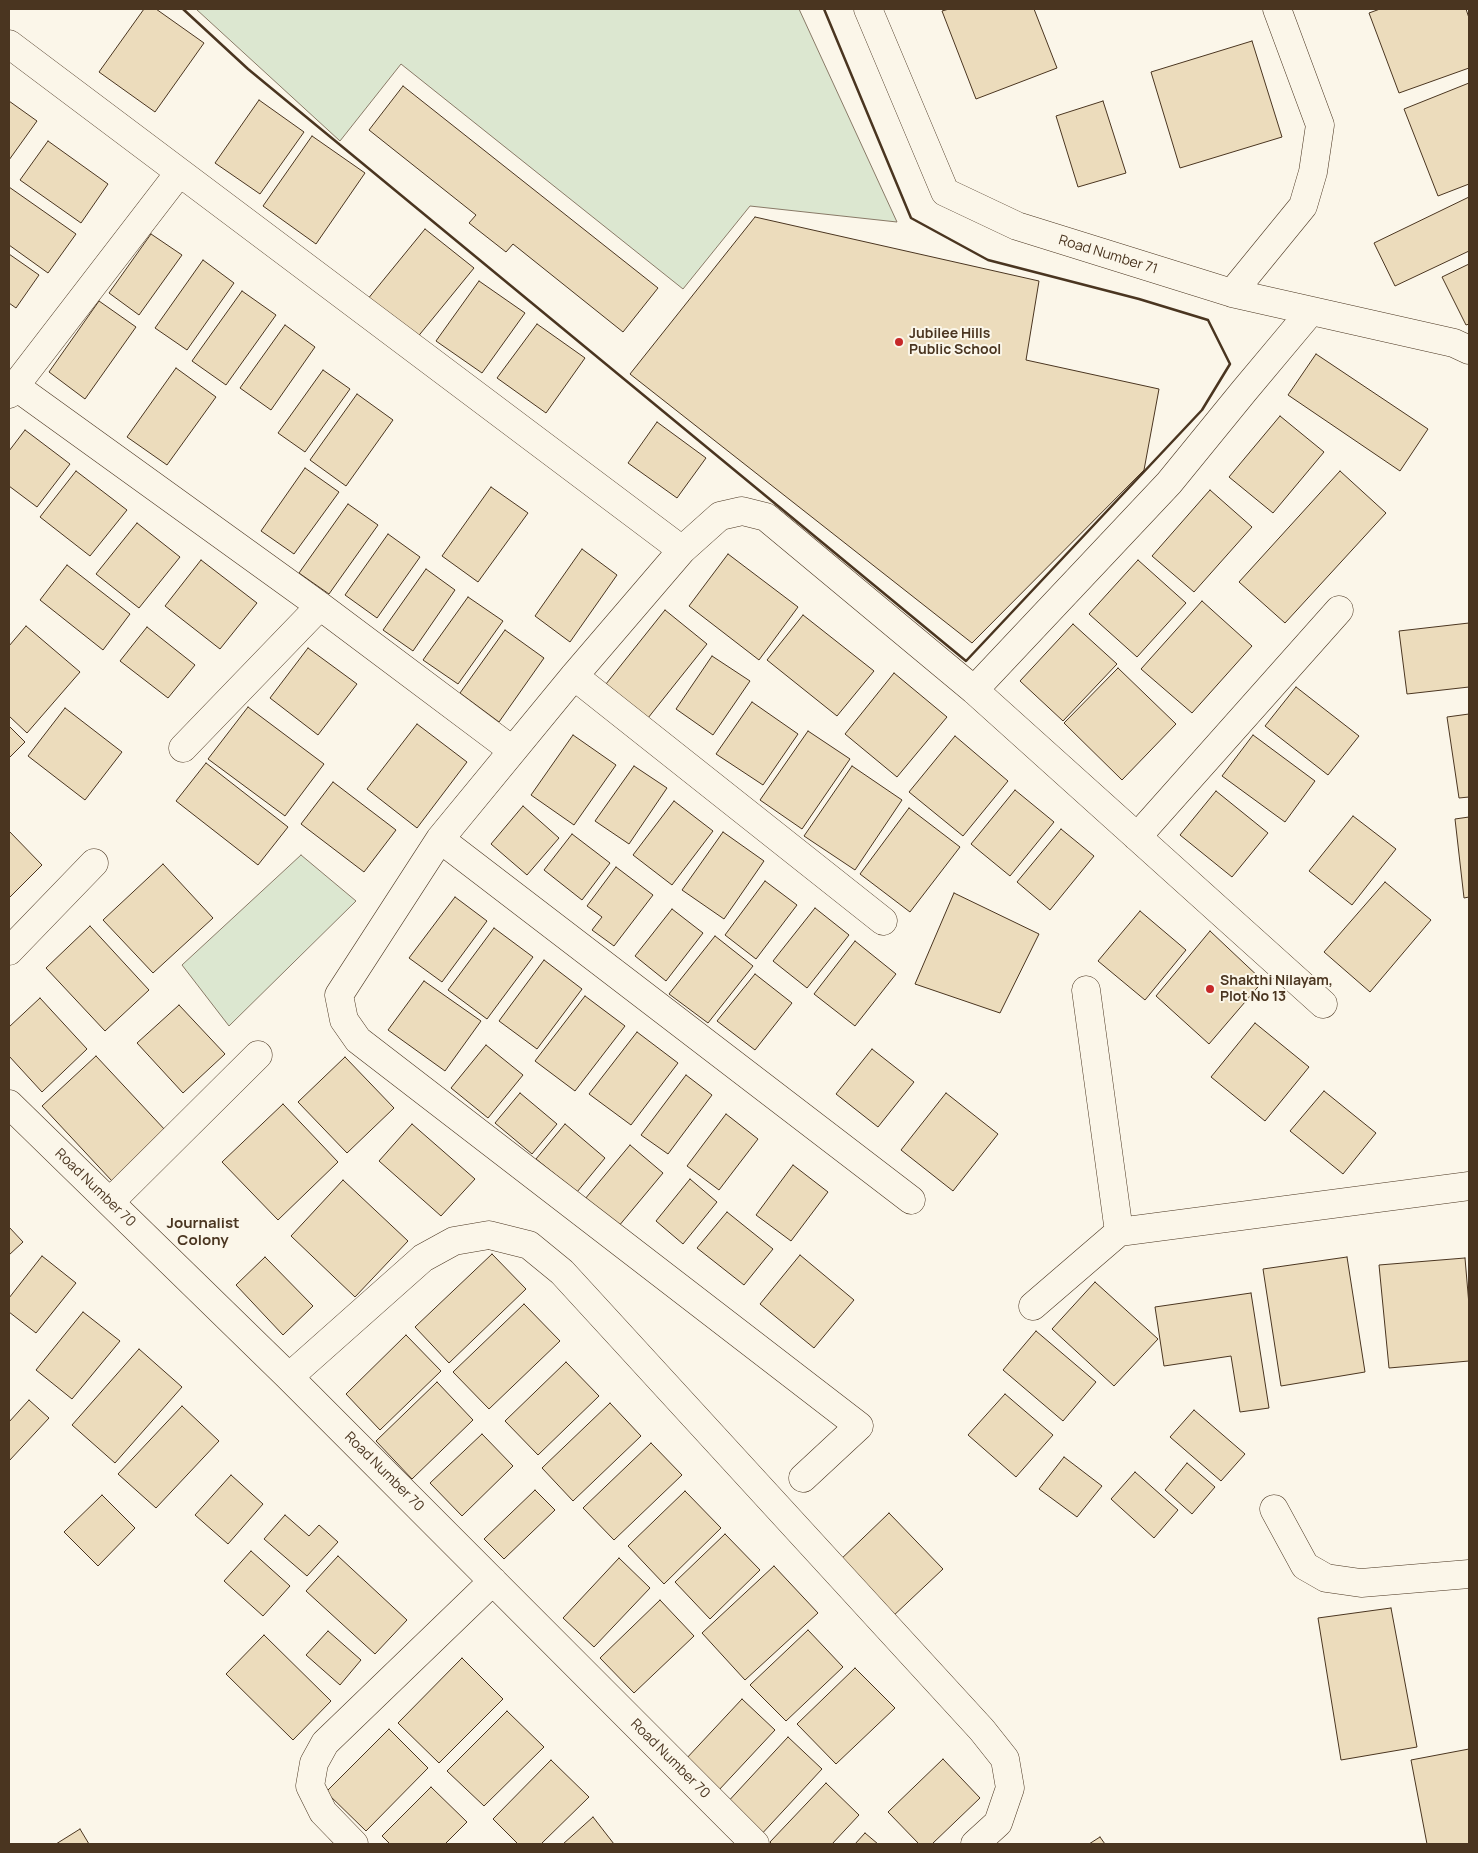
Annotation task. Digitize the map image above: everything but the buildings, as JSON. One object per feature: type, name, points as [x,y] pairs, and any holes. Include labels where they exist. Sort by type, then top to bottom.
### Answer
[{"type":"street","name":"Road Number 71","points":[[868,9],[945,192],[1017,226],[1232,293],[1454,343],[1469,350]]},
{"type":"street","points":[[1232,293],[1303,206],[1313,172],[1320,125],[1278,9]]},
{"type":"street","points":[[9,44],[178,173],[682,550]]},
{"type":"street","points":[[178,173],[12,390],[320,606],[512,750]]},
{"type":"street","points":[[974,690],[1169,484],[1244,390],[1311,311]]},
{"type":"street","points":[[803,1478],[858,1426],[358,1040],[344,1020],[339,995],[440,839],[512,750],[682,550],[720,516],[742,511],[766,517],[974,690],[1323,1004]]},
{"type":"street","points":[[182,748],[320,606]]},
{"type":"street","points":[[1137,837],[1339,610]]},
{"type":"street","points":[[574,676],[883,921]]},
{"type":"street","points":[[440,839],[911,1200]]},
{"type":"street","points":[[9,951],[94,863]]},
{"type":"street","points":[[1086,990],[1120,1232]]},
{"type":"street","points":[[110,1202],[258,1055]]},
{"type":"street","name":"Road Number 70","points":[[9,1104],[289,1377],[755,1844]]},
{"type":"street","points":[[1033,1306],[1120,1232],[1469,1186]]},
{"type":"street","points":[[289,1377],[423,1258],[454,1241],[489,1235],[529,1245],[562,1272],[982,1730],[1005,1759],[1010,1788],[998,1823],[975,1844]]},
{"type":"street","points":[[1274,1509],[1305,1566],[1326,1578],[1361,1583],[1469,1574]]},
{"type":"street","points":[[354,1844],[322,1812],[310,1786],[314,1762],[325,1743],[493,1581]]},
{"type":"green space","points":[[196,9],[799,9],[897,222],[750,206],[683,289],[401,64],[340,141]]},
{"type":"green space","points":[[301,855],[356,901],[229,1026],[182,965]]},
{"type":"wall","points":[[183,9],[248,69],[966,661],[1202,410],[1230,364],[1208,320],[1139,299],[988,260],[911,218],[824,9]]},
{"type":"place","name":"Jubilee Hills Public School","points":[[899,342]]},
{"type":"place","name":"Shakthi Nilayam, Plot No 13","points":[[1210,989]]},
{"type":"district","name":"Journalist Colony","points":[[203,1232]]}]
